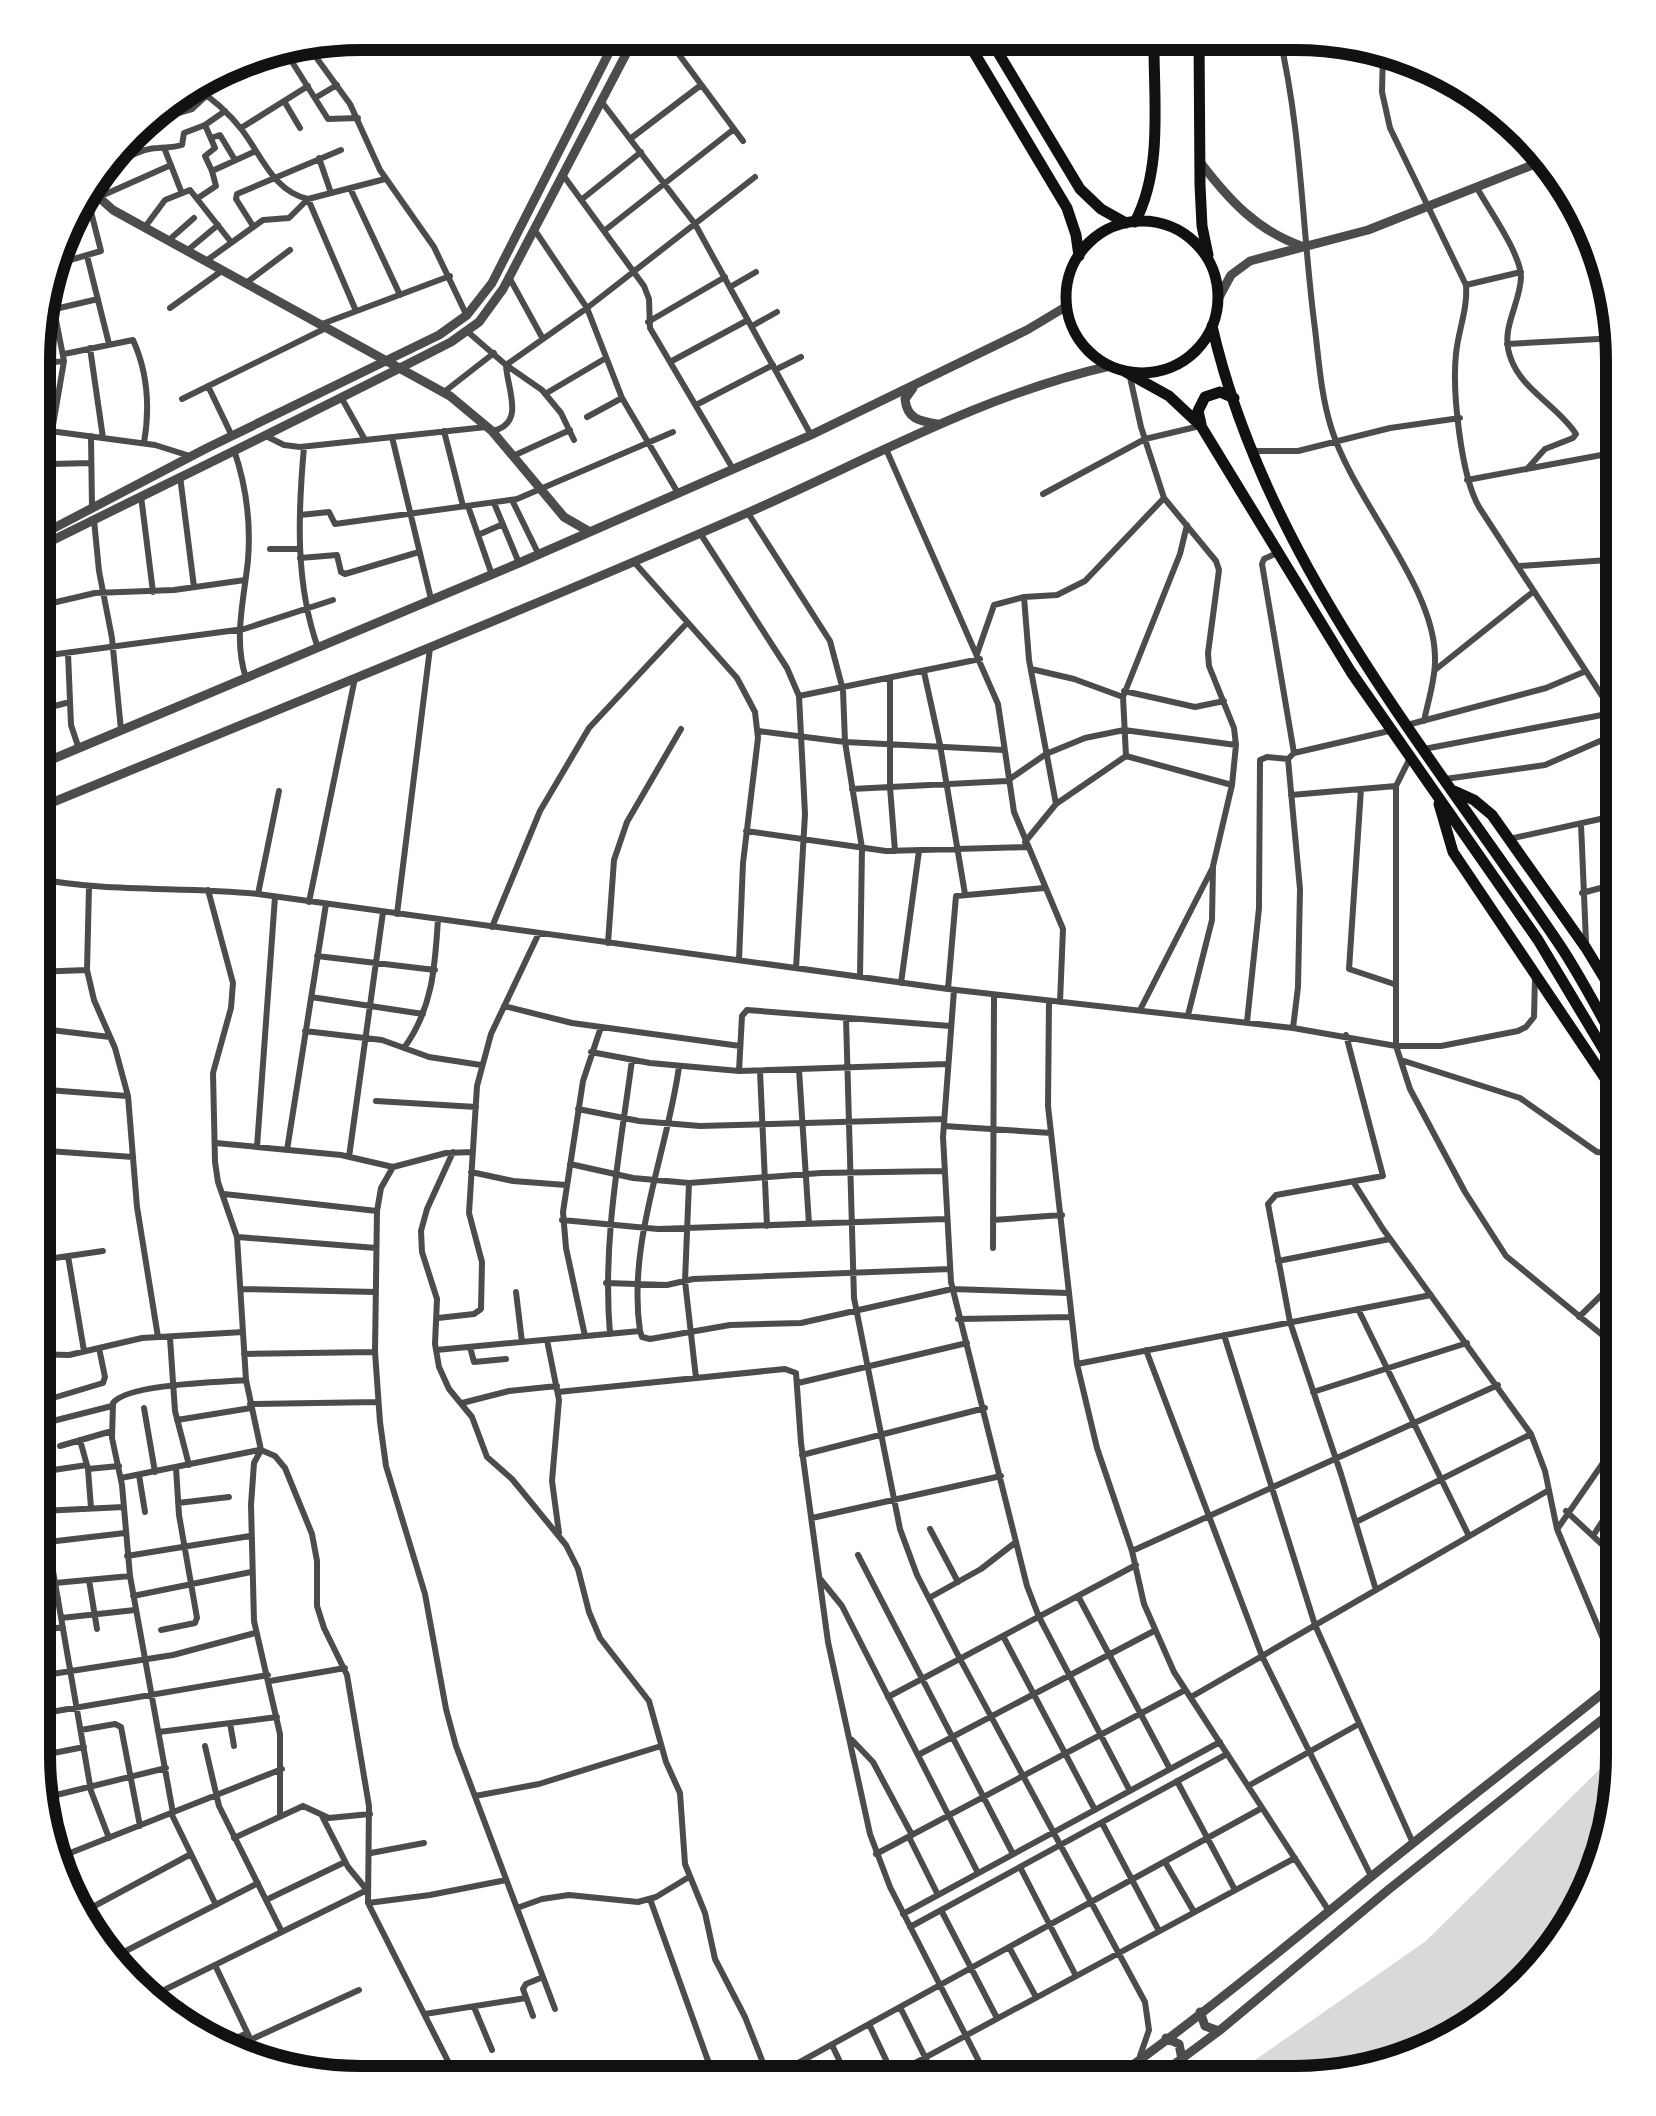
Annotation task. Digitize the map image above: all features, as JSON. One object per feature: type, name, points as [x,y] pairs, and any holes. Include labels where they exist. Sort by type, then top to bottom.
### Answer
[{"type":"highway","points":[[973,50],[1067,208],[1079,256]]},
{"type":"highway","points":[[997,50],[1080,189],[1101,208],[1130,223]]},
{"type":"highway","points":[[1130,223],[1147,194],[1152,164],[1154,50]]},
{"type":"highway","points":[[1127,374],[1151,373],[1177,365],[1198,348],[1212,326],[1218,299],[1202,226],[1199,50]]},
{"type":"highway","points":[[1210,264],[1197,245],[1179,231],[1158,223],[1130,223],[1104,232],[1079,256],[1068,280],[1067,306],[1073,328],[1084,346],[1110,366],[1168,396],[1202,426],[1332,643],[1409,760],[1544,949],[1606,1053]]},
{"type":"highway","points":[[1212,326],[1250,450],[1326,598],[1448,785],[1564,952],[1606,1025]]},
{"type":"highway","points":[[1202,426],[1198,411],[1206,397],[1220,392],[1234,398]]},
{"type":"highway","points":[[1448,785],[1481,804],[1606,972]]},
{"type":"highway","points":[[1439,800],[1443,827],[1453,852],[1605,1080]]},
{"type":"street","points":[[50,540],[191,456],[445,332],[467,315],[492,283],[611,50]]},
{"type":"street","points":[[50,530],[140,496],[468,332],[492,306],[509,278],[628,50]]},
{"type":"street","points":[[675,50],[743,141]]},
{"type":"street","points":[[1282,50],[1298,145],[1304,247],[1323,392],[1335,441],[1426,612],[1434,641],[1434,670],[1424,720]]},
{"type":"street","points":[[314,54],[358,118],[385,178],[428,238],[467,315]]},
{"type":"street","points":[[290,59],[330,120],[358,118]]},
{"type":"street","points":[[1382,63],[1387,119],[1466,285],[1467,301],[1455,362],[1467,480],[1476,501],[1606,702]]},
{"type":"street","points":[[630,139],[701,84]]},
{"type":"street","points":[[315,98],[337,85]]},
{"type":"street","points":[[240,128],[308,86]]},
{"type":"street","points":[[204,93],[240,128],[285,190],[308,199],[356,312]]},
{"type":"street","points":[[171,115],[188,111],[207,95]]},
{"type":"street","points":[[284,101],[300,128]]},
{"type":"street","points":[[602,101],[695,224],[811,435]]},
{"type":"street","points":[[123,161],[159,147],[182,146],[184,133],[205,126],[225,111]]},
{"type":"street","points":[[198,198],[216,186],[204,156],[215,149],[205,126]]},
{"type":"street","points":[[604,231],[734,128]]},
{"type":"street","points":[[211,138],[220,135],[236,160]]},
{"type":"street","points":[[165,149],[181,190]]},
{"type":"street","points":[[253,226],[236,195],[341,150]]},
{"type":"street","points":[[212,171],[256,151]]},
{"type":"street","points":[[582,200],[641,152]]},
{"type":"street","points":[[319,158],[331,193]]},
{"type":"street","points":[[1200,161],[1245,215],[1304,247]]},
{"type":"street","points":[[1218,299],[1232,274],[1265,255],[1355,234],[1535,164]]},
{"type":"street","points":[[94,202],[171,165]]},
{"type":"street","points":[[563,175],[648,296],[648,322],[733,469]]},
{"type":"street","points":[[506,365],[587,308],[755,177]]},
{"type":"street","points":[[206,260],[266,219],[289,218],[308,199],[385,178]]},
{"type":"street","points":[[350,188],[400,295]]},
{"type":"street","points":[[1477,188],[1518,261],[1520,272],[1507,344],[1518,372],[1576,434],[1545,449],[1527,469]]},
{"type":"street","points":[[144,227],[160,204],[181,190],[190,190],[231,242]]},
{"type":"street","points":[[94,202],[444,392],[490,429],[566,519],[590,532]]},
{"type":"street","points":[[68,261],[101,249],[94,202]]},
{"type":"street","points":[[169,240],[194,218]]},
{"type":"street","points":[[188,250],[218,225]]},
{"type":"street","points":[[534,230],[587,308],[622,398],[678,493]]},
{"type":"street","points":[[246,283],[290,250]]},
{"type":"street","points":[[87,256],[109,344]]},
{"type":"street","points":[[170,308],[223,270]]},
{"type":"street","points":[[730,286],[756,272]]},
{"type":"street","points":[[1466,285],[1520,272]]},
{"type":"street","points":[[182,399],[324,326],[450,276]]},
{"type":"street","points":[[509,278],[543,339]]},
{"type":"street","points":[[648,322],[725,278]]},
{"type":"street","points":[[50,487],[52,431],[64,357],[56,312],[98,299]]},
{"type":"street","points":[[50,760],[539,555],[811,435],[915,386],[1067,306]]},
{"type":"street","points":[[670,362],[778,312]]},
{"type":"street","points":[[468,332],[546,394],[574,440]]},
{"type":"street","points":[[1507,344],[1604,339]]},
{"type":"street","points":[[50,360],[131,340],[138,352],[148,402],[144,443]]},
{"type":"street","points":[[90,348],[104,438]]},
{"type":"street","points":[[444,392],[494,353]]},
{"type":"street","points":[[696,405],[801,357]]},
{"type":"street","points":[[546,394],[606,358]]},
{"type":"street","points":[[266,436],[284,445],[304,447],[505,427],[512,415],[506,365]]},
{"type":"street","points":[[50,803],[748,513],[938,424],[1052,382],[1110,366]]},
{"type":"street","points":[[1127,374],[1164,498],[1219,570],[1209,666],[1234,728],[1236,745],[1232,785],[1212,866],[1140,1010]]},
{"type":"street","points":[[208,386],[232,436]]},
{"type":"street","points":[[915,386],[905,399],[908,414],[916,420],[938,424]]},
{"type":"street","points":[[341,397],[365,440]]},
{"type":"street","points":[[587,417],[622,398]]},
{"type":"street","points":[[1250,450],[1298,451],[1390,428],[1460,418]]},
{"type":"street","points":[[1043,494],[1145,439],[1202,426]]},
{"type":"street","points":[[513,456],[570,430]]},
{"type":"street","points":[[52,431],[144,443],[191,456]]},
{"type":"street","points":[[444,431],[465,506],[492,575]]},
{"type":"street","points":[[300,515],[329,512],[336,524],[512,500],[673,432]]},
{"type":"street","points":[[90,436],[93,514],[121,731]]},
{"type":"street","points":[[392,437],[432,600]]},
{"type":"street","points":[[304,447],[300,558],[307,609],[318,649]]},
{"type":"street","points":[[885,448],[1000,711],[1007,781],[1027,844],[1065,936],[1060,1002]]},
{"type":"street","points":[[234,450],[248,510],[246,580],[239,630],[246,680]]},
{"type":"street","points":[[1467,480],[1606,454]]},
{"type":"street","points":[[51,465],[91,463]]},
{"type":"street","points":[[180,476],[194,588]]},
{"type":"street","points":[[140,496],[154,592]]},
{"type":"street","points":[[979,657],[994,605],[1024,597],[1056,595],[1085,581],[1164,498]]},
{"type":"street","points":[[512,500],[539,555]]},
{"type":"street","points":[[494,503],[520,563]]},
{"type":"street","points":[[748,513],[830,641],[843,690],[845,742],[862,848],[860,977]]},
{"type":"street","points":[[478,535],[503,524]]},
{"type":"street","points":[[1126,756],[1124,694],[1180,554],[1187,524]]},
{"type":"street","points":[[700,532],[787,668],[799,696],[804,840],[796,968]]},
{"type":"street","points":[[270,549],[300,548]]},
{"type":"street","points":[[300,558],[338,556],[341,572],[345,574],[419,552]]},
{"type":"street","points":[[1280,552],[1262,564],[1291,756],[1300,889],[1293,1028]]},
{"type":"street","points":[[1518,566],[1606,560]]},
{"type":"street","points":[[633,561],[743,686],[755,712],[758,730],[746,831],[739,960]]},
{"type":"street","points":[[50,604],[104,592],[154,592],[246,580]]},
{"type":"street","points":[[1434,670],[1534,592]]},
{"type":"street","points":[[1024,597],[1031,669],[1056,804]]},
{"type":"street","points":[[50,656],[239,630],[333,600]]},
{"type":"street","points":[[492,927],[540,811],[588,728],[687,623]]},
{"type":"street","points":[[396,914],[430,648]]},
{"type":"street","points":[[68,653],[72,729],[79,748]]},
{"type":"street","points":[[799,696],[843,690],[979,657]]},
{"type":"street","points":[[1031,669],[1195,708],[1224,702]]},
{"type":"street","points":[[1408,725],[1554,686],[1586,671]]},
{"type":"street","points":[[924,672],[965,894]]},
{"type":"street","points":[[309,902],[355,678]]},
{"type":"street","points":[[890,679],[890,786],[895,851]]},
{"type":"street","points":[[50,707],[70,702]]},
{"type":"street","points":[[1424,749],[1606,714]]},
{"type":"street","points":[[608,943],[614,860],[627,822],[680,729]]},
{"type":"street","points":[[758,730],[845,742],[1004,750]]},
{"type":"street","points":[[852,788],[1007,781],[1046,754],[1086,738],[1124,730],[1236,745]]},
{"type":"street","points":[[1247,1022],[1259,908],[1260,760],[1389,731]]},
{"type":"street","points":[[1448,785],[1545,765],[1606,738]]},
{"type":"street","points":[[746,831],[895,851],[1027,844],[1056,804],[1126,756],[1232,785]]},
{"type":"street","points":[[1409,760],[1396,786],[1395,984],[1396,1046],[1400,1060],[1425,1119],[1490,1236],[1524,1273],[1605,1338]]},
{"type":"street","points":[[1291,794],[1396,786]]},
{"type":"street","points":[[1361,789],[1349,969],[1395,984]]},
{"type":"street","points":[[258,894],[279,791]]},
{"type":"street","points":[[1509,839],[1606,818]]},
{"type":"street","points":[[1581,824],[1586,948]]},
{"type":"street","points":[[901,983],[919,851]]},
{"type":"street","points":[[1188,1015],[1212,920],[1212,866]]},
{"type":"street","points":[[50,881],[89,887],[258,894],[901,983],[1346,1035],[1396,1046],[1448,1045],[1522,1030],[1534,1017],[1535,973]]},
{"type":"street","points":[[89,887],[87,970],[128,1096],[137,1207],[158,1337]]},
{"type":"street","points":[[1044,888],[958,894],[954,902],[944,1123],[950,1269],[958,1319],[985,1408],[1025,1580],[1039,1617],[1130,1791]]},
{"type":"street","points":[[1582,893],[1606,888]]},
{"type":"street","points":[[208,890],[233,983],[231,1008],[213,1073],[215,1168],[238,1237],[246,1380],[261,1450],[254,1468],[251,1572],[255,1632],[277,1717],[282,1770],[280,1816]]},
{"type":"street","points":[[256,1147],[275,897]]},
{"type":"street","points":[[287,1150],[326,904]]},
{"type":"street","points":[[350,1157],[383,912]]},
{"type":"street","points":[[404,1048],[424,1014],[435,970],[438,920]]},
{"type":"street","points":[[438,1318],[476,1314],[482,1306],[482,1256],[470,1220],[481,1065],[539,933]]},
{"type":"street","points":[[317,956],[435,970]]},
{"type":"street","points":[[50,972],[87,970]]},
{"type":"street","points":[[993,1248],[994,994]]},
{"type":"street","points":[[311,997],[424,1014]]},
{"type":"street","points":[[1049,1001],[1050,1133],[1062,1216],[1070,1318],[1102,1466],[1132,1551],[1154,1631],[1188,1693],[1329,1911]]},
{"type":"street","points":[[504,1006],[601,1027],[740,1046]]},
{"type":"street","points":[[739,1070],[742,1016],[747,1010],[950,1026]]},
{"type":"street","points":[[846,1018],[856,1311],[903,1538],[960,1659],[1149,2013],[1148,2036],[1136,2061]]},
{"type":"street","points":[[584,1336],[562,1220],[578,1109],[601,1027]]},
{"type":"street","points":[[50,1030],[110,1036]]},
{"type":"street","points":[[306,1031],[388,1041],[436,1059],[481,1065]]},
{"type":"street","points":[[1346,1035],[1383,1176],[1272,1198],[1268,1204],[1290,1322],[1376,1590]]},
{"type":"street","points":[[591,1052],[679,1066],[760,1071],[947,1064]]},
{"type":"street","points":[[610,1334],[606,1283],[610,1227],[632,1060]]},
{"type":"street","points":[[1400,1060],[1520,1098],[1597,1152],[1605,1153]]},
{"type":"street","points":[[679,1066],[645,1229],[639,1284],[640,1331],[647,1340],[730,1324],[793,1324],[952,1289],[1068,1293]]},
{"type":"street","points":[[798,1070],[809,1224]]},
{"type":"street","points":[[760,1071],[767,1226]]},
{"type":"street","points":[[50,1090],[128,1096]]},
{"type":"street","points":[[376,1102],[476,1107]]},
{"type":"street","points":[[578,1109],[668,1125],[944,1123],[1050,1133]]},
{"type":"street","points":[[216,1143],[350,1157],[393,1167],[453,1152],[473,1152]]},
{"type":"street","points":[[50,1151],[133,1158]]},
{"type":"street","points":[[453,1152],[420,1230],[422,1252],[436,1292],[436,1350],[444,1378],[475,1423],[487,1457],[512,1478],[561,1540],[578,1569],[600,1638],[647,1697],[681,1798],[682,1851],[703,1907],[717,1966],[745,2016],[764,2065]]},
{"type":"street","points":[[570,1164],[655,1180],[689,1182],[850,1172],[944,1171]]},
{"type":"street","points":[[393,1167],[381,1188],[376,1248],[375,1352],[386,1466],[425,1594],[448,1722],[555,2009]]},
{"type":"street","points":[[472,1172],[513,1181],[566,1185]]},
{"type":"street","points":[[689,1182],[685,1281],[696,1378]]},
{"type":"street","points":[[1354,1183],[1531,1434],[1550,1490],[1557,1529],[1605,1639]]},
{"type":"street","points":[[224,1194],[377,1212]]},
{"type":"street","points":[[993,1220],[1062,1216]]},
{"type":"street","points":[[562,1220],[645,1229],[946,1219]]},
{"type":"street","points":[[238,1237],[376,1248]]},
{"type":"street","points":[[1278,1260],[1390,1239]]},
{"type":"street","points":[[50,1259],[103,1252]]},
{"type":"street","points":[[68,1256],[84,1351]]},
{"type":"street","points":[[606,1283],[668,1285],[685,1281],[950,1269]]},
{"type":"street","points":[[241,1290],[376,1292]]},
{"type":"street","points":[[1579,1317],[1605,1291]]},
{"type":"street","points":[[516,1292],[522,1342]]},
{"type":"street","points":[[1078,1364],[1431,1294]]},
{"type":"street","points":[[1358,1309],[1470,1536]]},
{"type":"street","points":[[958,1319],[1070,1318]]},
{"type":"street","points":[[436,1350],[640,1331]]},
{"type":"street","points":[[50,1355],[158,1337],[243,1332]]},
{"type":"street","points":[[1224,1335],[1315,1625],[1412,1844]]},
{"type":"street","points":[[170,1338],[172,1385],[188,1466]]},
{"type":"street","points":[[547,1340],[558,1389],[552,1481],[561,1540]]},
{"type":"street","points":[[798,1382],[967,1343]]},
{"type":"street","points":[[1312,1392],[1467,1343]]},
{"type":"street","points":[[470,1346],[475,1363],[506,1360]]},
{"type":"street","points":[[50,1399],[103,1382],[106,1377],[99,1347]]},
{"type":"street","points":[[1146,1350],[1262,1656],[1371,1876]]},
{"type":"street","points":[[244,1354],[375,1352]]},
{"type":"street","points":[[462,1403],[517,1390],[788,1368],[796,1373],[802,1455],[828,1642],[864,1814],[876,1854],[910,1927],[981,2065]]},
{"type":"street","points":[[216,1905],[172,1813],[135,1610],[112,1406],[119,1396],[172,1385],[246,1380]]},
{"type":"street","points":[[1132,1551],[1498,1385]]},
{"type":"street","points":[[177,1420],[250,1406],[378,1402]]},
{"type":"street","points":[[50,1422],[112,1406]]},
{"type":"street","points":[[144,1408],[156,1472]]},
{"type":"street","points":[[802,1455],[985,1408]]},
{"type":"street","points":[[60,1446],[112,1431]]},
{"type":"street","points":[[1356,1522],[1531,1434]]},
{"type":"street","points":[[80,1440],[88,1467],[91,1508]]},
{"type":"street","points":[[122,1478],[261,1450],[275,1456],[285,1468],[312,1534],[317,1561],[317,1606],[345,1668],[370,1814],[368,1903],[450,2065]]},
{"type":"street","points":[[1557,1529],[1605,1458]]},
{"type":"street","points":[[50,1472],[119,1466]]},
{"type":"street","points":[[161,1630],[196,1621],[176,1468]]},
{"type":"street","points":[[139,1475],[146,1512]]},
{"type":"street","points":[[812,1518],[1000,1476]]},
{"type":"street","points":[[876,1854],[1140,1714],[1262,1656],[1550,1490]]},
{"type":"street","points":[[178,1504],[229,1497]]},
{"type":"street","points":[[50,1510],[124,1507]]},
{"type":"street","points":[[1566,1511],[1605,1546]]},
{"type":"street","points":[[1593,1536],[1605,1517]]},
{"type":"street","points":[[930,1529],[958,1582]]},
{"type":"street","points":[[50,1545],[125,1533]]},
{"type":"street","points":[[128,1556],[250,1536]]},
{"type":"street","points":[[929,1598],[1016,1542]]},
{"type":"street","points":[[50,1556],[90,1785],[109,1838]]},
{"type":"street","points":[[858,1556],[1013,1854]]},
{"type":"street","points":[[888,1697],[1136,1565]]},
{"type":"street","points":[[133,1596],[251,1572]]},
{"type":"street","points":[[55,1583],[130,1576]]},
{"type":"street","points":[[89,1580],[96,1629]]},
{"type":"street","points":[[821,1580],[838,1600],[978,1874]]},
{"type":"street","points":[[1078,1596],[1170,1769]]},
{"type":"street","points":[[50,1599],[58,1598]]},
{"type":"street","points":[[50,1627],[94,1615],[135,1610]]},
{"type":"street","points":[[918,1754],[1154,1631]]},
{"type":"street","points":[[50,1674],[145,1660],[255,1632]]},
{"type":"street","points":[[1003,1636],[1095,1810]]},
{"type":"street","points":[[50,1713],[345,1668]]},
{"type":"street","points":[[1131,2065],[1238,1988],[1371,1876],[1605,1691]]},
{"type":"street","points":[[159,1732],[277,1717]]},
{"type":"street","points":[[1174,2065],[1605,1717]]},
{"type":"street","points":[[230,1723],[234,1746]]},
{"type":"street","points":[[1248,1786],[1359,1724]]},
{"type":"street","points":[[80,1730],[119,1725],[140,1826]]},
{"type":"street","points":[[851,1739],[871,1758],[938,1895]]},
{"type":"street","points":[[904,1914],[1220,1742]]},
{"type":"street","points":[[205,1746],[215,1796],[282,1932]]},
{"type":"street","points":[[474,1796],[540,1784],[661,1746]]},
{"type":"street","points":[[50,1754],[84,1747]]},
{"type":"street","points":[[910,1927],[1227,1754]]},
{"type":"street","points":[[53,1795],[166,1768]]},
{"type":"street","points":[[68,1855],[282,1770]]},
{"type":"street","points":[[1177,1781],[1235,1890]]},
{"type":"street","points":[[234,1838],[303,1806],[332,1818],[370,1814]]},
{"type":"street","points":[[795,2065],[1262,1808]]},
{"type":"street","points":[[322,1816],[345,1862],[367,1890]]},
{"type":"street","points":[[1102,1822],[1159,1931]]},
{"type":"street","points":[[371,1852],[424,1842]]},
{"type":"street","points":[[103,1929],[92,1907],[191,1854]]},
{"type":"street","points":[[914,2065],[1295,1858]]},
{"type":"street","points":[[266,1900],[345,1862]]},
{"type":"street","points":[[1165,1862],[1194,1912]]},
{"type":"street","points":[[1020,1867],[1076,1976]]},
{"type":"street","points":[[517,1908],[569,1895],[626,1902],[650,1899],[689,1877]]},
{"type":"street","points":[[368,1903],[506,1880]]},
{"type":"street","points":[[122,1953],[258,1883]]},
{"type":"street","points":[[160,1992],[367,1890]]},
{"type":"street","points":[[650,1899],[710,2065]]},
{"type":"street","points":[[941,1910],[997,2018]]},
{"type":"street","points":[[1009,1947],[1036,1998]]},
{"type":"street","points":[[215,1965],[254,2046]]},
{"type":"street","points":[[533,2016],[524,1987],[542,1977]]},
{"type":"street","points":[[238,2040],[359,1990]]},
{"type":"street","points":[[425,2014],[526,1998]]},
{"type":"street","points":[[474,2006],[492,2050]]},
{"type":"street","points":[[900,2007],[929,2065]]},
{"type":"street","points":[[1200,2012],[1205,2026],[1219,2031]]},
{"type":"street","points":[[868,2024],[888,2065]]},
{"type":"street","points":[[1166,2038],[1180,2044],[1182,2059]]},
{"type":"street","points":[[832,2045],[841,2065]]},
{"type":"shaded area","points":[[1605,1764],[1600,1816],[1574,1892],[1542,1944],[1484,2002],[1414,2042],[1375,2055],[1315,2065],[1248,2065],[1426,1941]]}]
